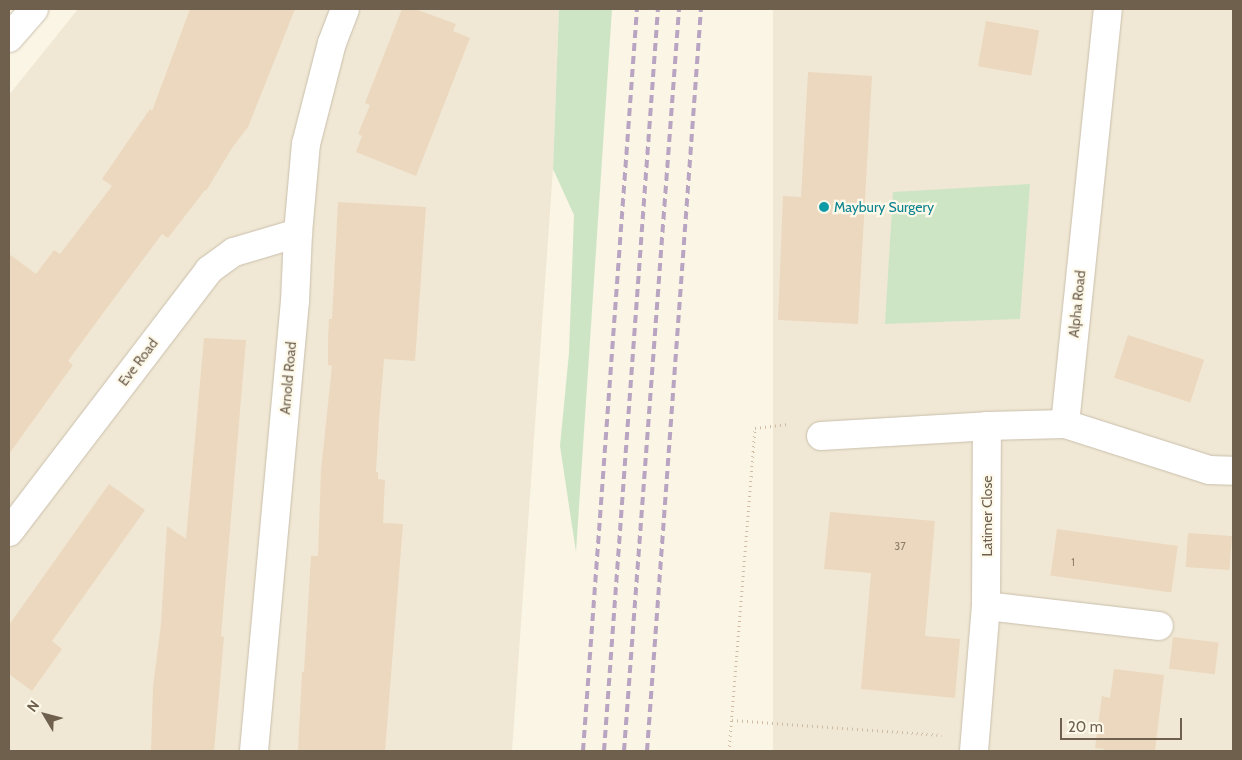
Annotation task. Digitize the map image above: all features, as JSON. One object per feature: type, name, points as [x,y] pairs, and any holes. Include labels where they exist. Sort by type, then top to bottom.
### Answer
[{"type":"street","points":[[9,38],[34,9]]},
{"type":"street","name":"Arnold Road","points":[[254,751],[295,302],[298,233],[306,144],[332,43],[345,9]]},
{"type":"street","name":"Alpha Road","points":[[1065,424],[1108,9]]},
{"type":"street","name":"Eve Road","points":[[9,532],[209,270],[234,252],[298,233]]},
{"type":"street","points":[[821,436],[987,426],[1065,424],[1209,470],[1233,471]]},
{"type":"street","name":"Latimer Close","points":[[975,745],[986,606],[987,426]]},
{"type":"street","points":[[986,606],[1159,626]]},
{"type":"path","points":[[729,751],[755,428],[818,420],[821,436]]},
{"type":"path","points":[[732,720],[975,745]]},
{"type":"shaded area","points":[[78,9],[559,9],[553,169],[512,751],[9,751],[9,95]]},
{"type":"shaded area","points":[[773,9],[1233,9],[1233,751],[773,751]]},
{"type":"green space","points":[[559,9],[612,9],[576,552],[560,446],[569,353],[574,215],[553,169]]},
{"type":"green space","points":[[1030,184],[1020,319],[885,324],[893,192]]},
{"type":"building","points":[[190,9],[295,9],[248,127],[232,148],[206,191],[168,238],[162,234],[68,361],[73,365],[9,454],[9,254],[36,274],[54,250],[60,254],[112,186],[102,179],[150,109],[152,111]]},
{"type":"building","points":[[402,9],[415,9],[456,24],[453,31],[470,38],[416,176],[356,152],[362,136],[358,134],[370,105],[365,103]]},
{"type":"building","points":[[986,21],[1039,30],[1031,76],[978,66]]},
{"type":"building","name":"Maybury Surgery","points":[[808,72],[872,76],[858,324],[778,320],[783,196],[801,197]]},
{"type":"building","points":[[338,202],[426,207],[415,361],[384,359],[379,420],[376,472],[378,472],[378,479],[385,480],[383,523],[403,524],[385,751],[298,751],[311,556],[318,556],[321,470],[332,366],[328,365],[328,341],[329,319],[332,319]]},
{"type":"building","points":[[1128,335],[1204,360],[1190,403],[1114,378]]},
{"type":"building","points":[[204,338],[246,340],[221,636],[224,637],[214,751],[151,751],[153,687],[161,624],[167,526],[186,539]]},
{"type":"building","points":[[109,484],[145,510],[52,641],[62,649],[32,691],[9,674],[9,625]]},
{"type":"building","points":[[830,512],[935,521],[925,636],[960,639],[955,698],[861,689],[871,573],[824,569]]},
{"type":"building","points":[[1057,529],[1178,546],[1171,593],[1050,576]]},
{"type":"building","points":[[1188,533],[1232,536],[1230,570],[1186,567]]},
{"type":"building","points":[[1173,637],[1219,643],[1215,674],[1169,669]]},
{"type":"building","points":[[1114,669],[1164,675],[1155,751],[1104,751],[1104,749],[1095,748],[1102,696],[1110,698]]},
{"type":"railway","points":[[583,751],[637,9]]},
{"type":"railway","points":[[604,751],[658,9]]},
{"type":"railway","points":[[624,751],[679,9]]},
{"type":"railway","points":[[647,751],[701,9]]},
{"type":"place","name":"Maybury Surgery","points":[[824,207]]}]
